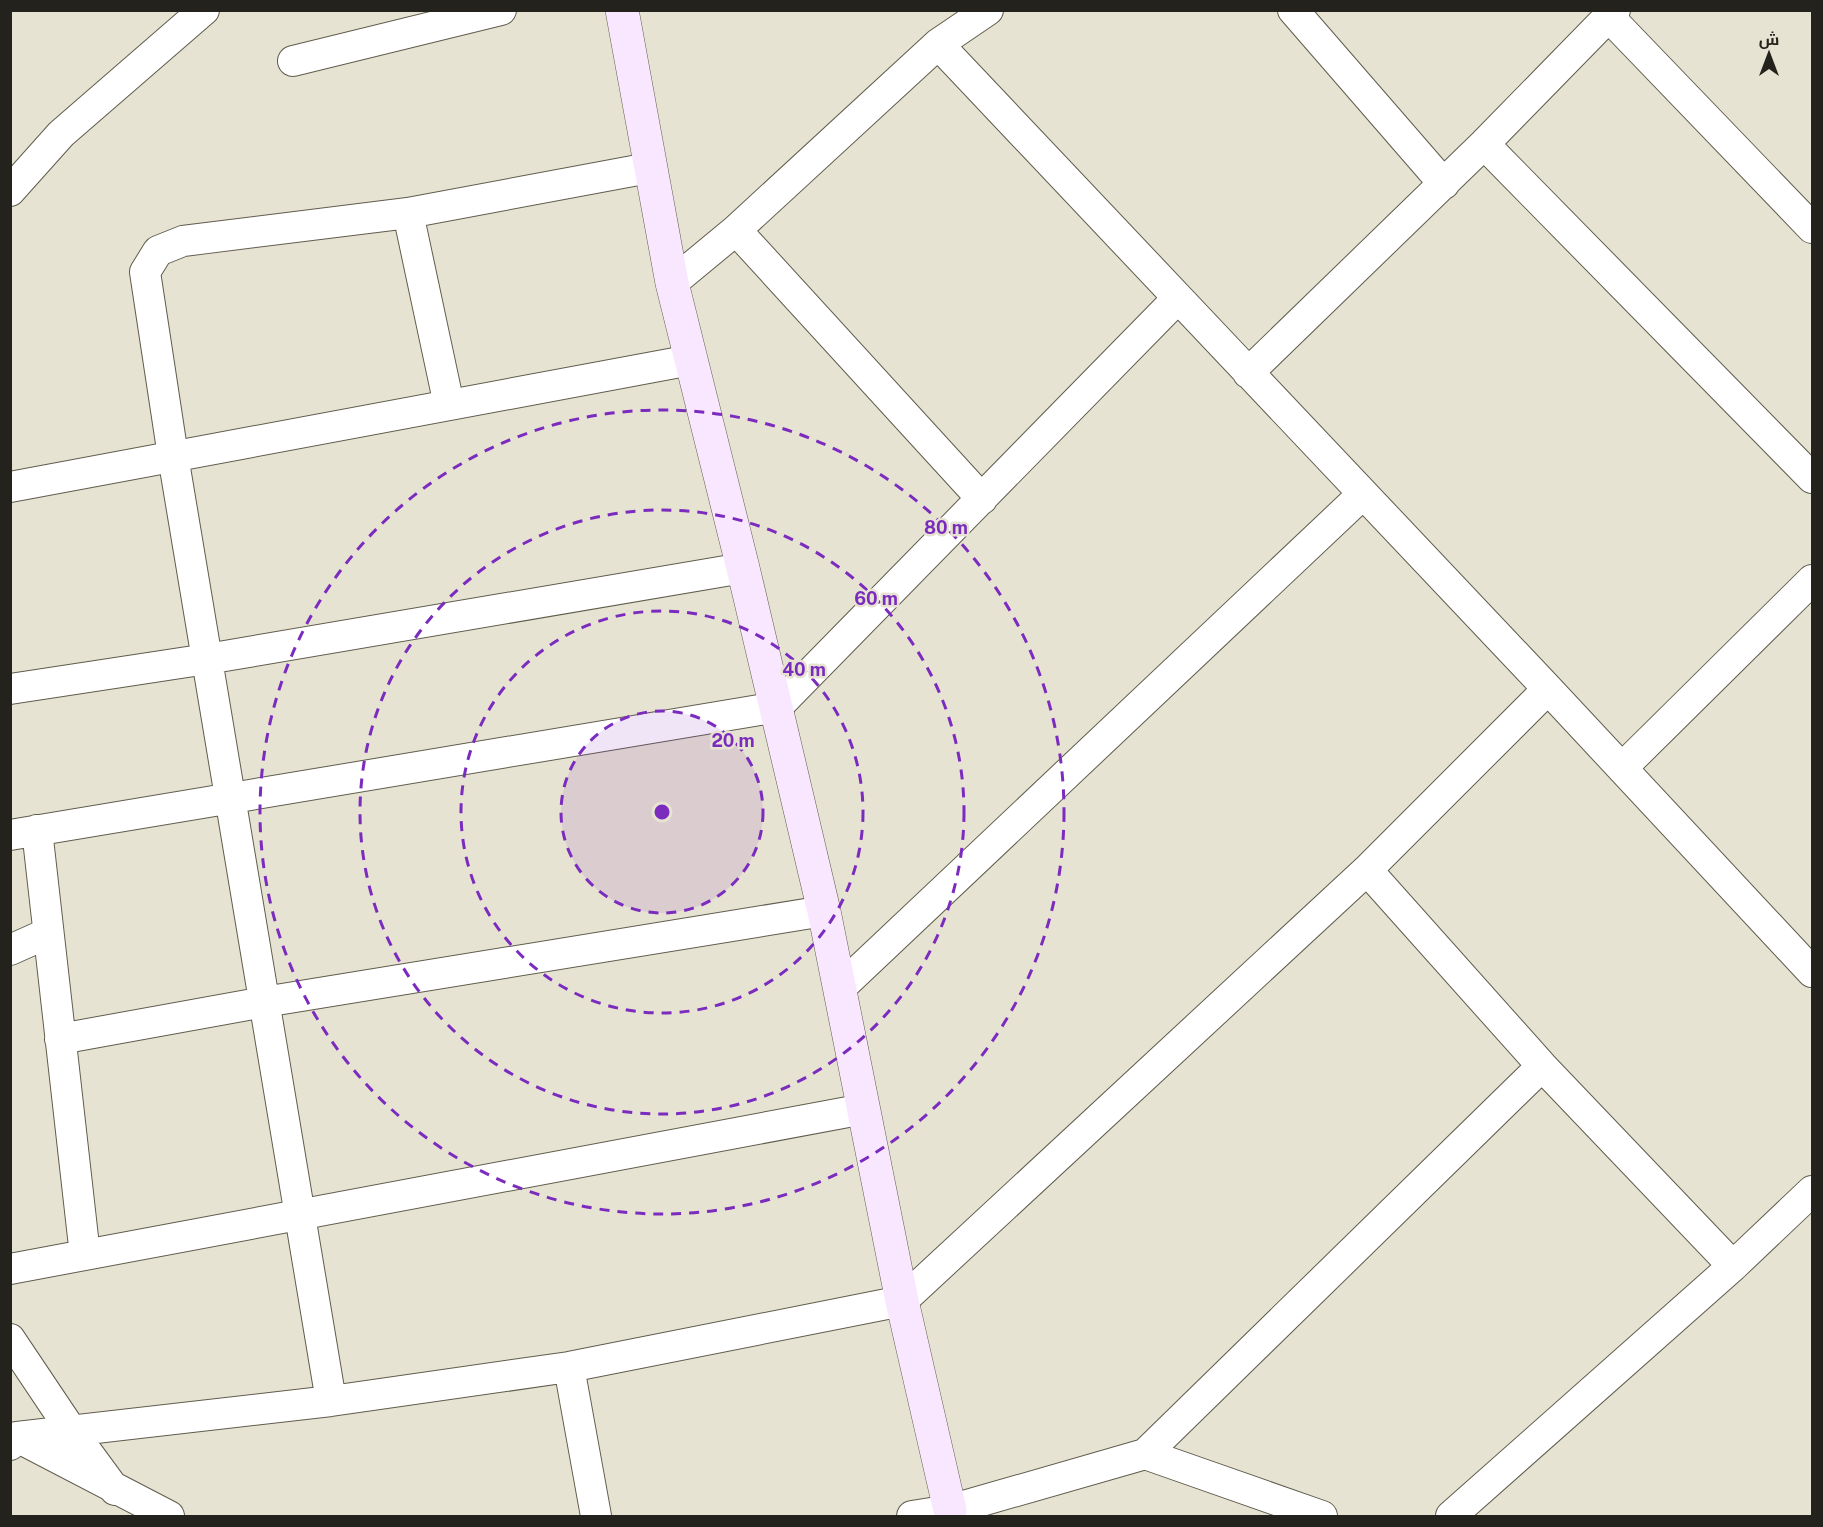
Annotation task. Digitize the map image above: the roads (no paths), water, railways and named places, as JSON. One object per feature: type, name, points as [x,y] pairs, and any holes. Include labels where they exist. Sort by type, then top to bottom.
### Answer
[{"type":"street","points":[[10,191],[61,134],[204,10]]},
{"type":"street","points":[[293,61],[501,10]]},
{"type":"street","points":[[622,10],[672,283],[777,707],[824,911],[902,1301],[950,1510]]},
{"type":"street","points":[[672,283],[736,230],[938,44],[988,10]]},
{"type":"street","points":[[1293,10],[1444,184]]},
{"type":"street","points":[[1248,374],[1444,184],[1612,14],[1810,220]]},
{"type":"street","points":[[938,44],[1548,689],[1812,972]]},
{"type":"street","points":[[1484,144],[1812,478]]},
{"type":"street","points":[[331,1401],[173,456],[145,272],[158,251],[183,241],[408,213],[650,168]]},
{"type":"street","points":[[408,213],[449,405]]},
{"type":"street","points":[[736,230],[982,499]]},
{"type":"street","points":[[84,1255],[48,933],[24,832],[777,707],[1177,299]]},
{"type":"street","points":[[10,487],[691,360]]},
{"type":"street","points":[[839,989],[1363,494]]},
{"type":"street","points":[[10,689],[207,659],[743,568]]},
{"type":"street","points":[[1622,768],[1812,580]]},
{"type":"street","points":[[14,1441],[71,1430],[331,1401],[569,1367],[902,1301],[1367,870],[1548,689]]},
{"type":"street","points":[[1367,870],[1542,1066],[1733,1266]]},
{"type":"street","points":[[60,1040],[264,1002],[824,911]]},
{"type":"street","points":[[10,950],[48,933]]},
{"type":"street","points":[[912,1516],[950,1510],[1145,1455],[1542,1066]]},
{"type":"street","points":[[10,1269],[864,1109]]},
{"type":"street","points":[[1451,1516],[1733,1266],[1812,1191]]},
{"type":"street","points":[[10,1339],[71,1430],[115,1490]]},
{"type":"street","points":[[569,1367],[596,1516]]},
{"type":"street","points":[[14,1441],[169,1516]]},
{"type":"street","points":[[1145,1455],[1322,1516]]}]
